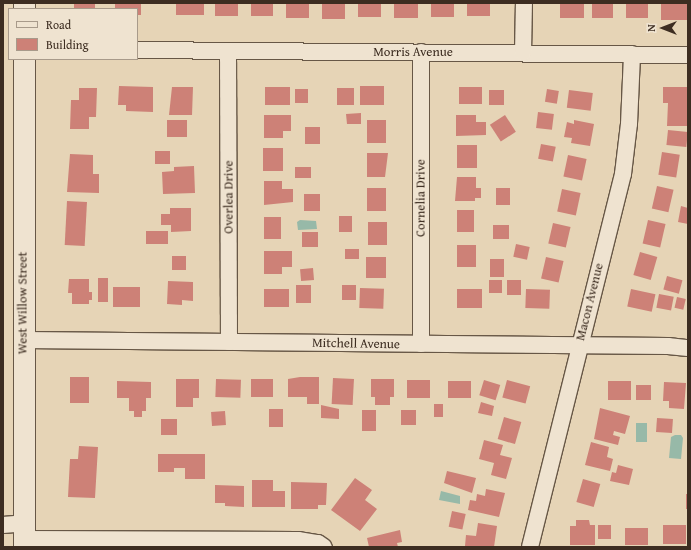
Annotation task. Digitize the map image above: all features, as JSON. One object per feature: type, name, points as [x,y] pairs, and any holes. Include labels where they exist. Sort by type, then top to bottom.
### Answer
[{"type":"street","points":[[524,3],[524,53]]},
{"type":"street","name":"Morris Avenue","points":[[138,50],[688,55]]},
{"type":"street","name":"Overlea Drive","points":[[228,51],[229,342]]},
{"type":"street","name":"Cornelia Drive","points":[[421,52],[421,344]]},
{"type":"street","name":"Macon Avenue","points":[[530,547],[622,174],[629,124],[632,54]]},
{"type":"street","name":"West Willow Street","points":[[24,60],[24,536]]},
{"type":"street","name":"Mitchell Avenue","points":[[23,340],[668,346],[688,348]]},
{"type":"street","points":[[3,525],[24,536],[298,540],[318,543],[324,547]]},
{"type":"shaded area","points":[[300,220],[316,221],[317,229],[298,230],[297,222]]},
{"type":"shaded area","points":[[636,423],[647,423],[647,442],[636,442]]},
{"type":"shaded area","points":[[681,435],[683,438],[681,459],[669,458],[671,437]]},
{"type":"shaded area","points":[[441,491],[460,496],[460,504],[439,500]]},
{"type":"building","points":[[74,3],[95,3],[95,8],[74,8]]},
{"type":"building","points":[[115,3],[141,3],[141,15],[138,15],[138,8],[115,8]]},
{"type":"building","points":[[176,3],[204,3],[204,15],[176,15]]},
{"type":"building","points":[[215,3],[238,3],[238,16],[215,16]]},
{"type":"building","points":[[251,3],[273,3],[273,16],[251,16]]},
{"type":"building","points":[[286,3],[309,3],[309,18],[286,18]]},
{"type":"building","points":[[322,3],[345,3],[345,19],[322,19]]},
{"type":"building","points":[[358,3],[381,3],[381,17],[358,17]]},
{"type":"building","points":[[394,3],[418,3],[418,18],[394,18]]},
{"type":"building","points":[[431,3],[454,3],[454,17],[431,17]]},
{"type":"building","points":[[467,3],[490,3],[490,16],[467,16]]},
{"type":"building","points":[[560,3],[584,3],[584,18],[560,18]]},
{"type":"building","points":[[592,3],[613,3],[613,18],[592,18]]},
{"type":"building","points":[[626,3],[648,3],[648,18],[626,18]]},
{"type":"building","points":[[661,3],[687,3],[687,20],[661,20]]},
{"type":"building","points":[[119,86],[153,87],[153,112],[126,111],[126,105],[118,105]]},
{"type":"building","points":[[360,86],[384,86],[384,105],[360,105]]},
{"type":"building","points":[[172,87],[193,87],[192,115],[169,115]]},
{"type":"building","points":[[265,87],[290,87],[290,105],[265,105]]},
{"type":"building","points":[[459,87],[482,87],[482,104],[459,104]]},
{"type":"building","points":[[663,87],[687,87],[687,126],[667,126],[668,103],[663,103]]},
{"type":"building","points":[[79,88],[97,88],[96,117],[89,117],[89,129],[70,129],[71,100],[79,100]]},
{"type":"building","points":[[337,88],[354,88],[354,105],[337,105]]},
{"type":"building","points":[[295,89],[308,89],[308,103],[295,103]]},
{"type":"building","points":[[547,89],[559,91],[557,104],[545,102]]},
{"type":"building","points":[[489,90],[504,90],[504,105],[489,105]]},
{"type":"building","points":[[569,90],[593,93],[591,111],[567,108]]},
{"type":"building","points":[[538,112],[554,114],[552,130],[536,128]]},
{"type":"building","points":[[361,113],[361,124],[347,124],[346,114]]},
{"type":"building","points":[[264,115],[291,115],[291,131],[283,131],[283,138],[264,138]]},
{"type":"building","points":[[456,115],[476,115],[476,122],[486,122],[486,135],[456,136]]},
{"type":"building","points":[[505,115],[516,132],[501,142],[490,125]]},
{"type":"building","points":[[167,120],[187,120],[187,137],[167,137]]},
{"type":"building","points":[[367,120],[386,120],[386,143],[367,143]]},
{"type":"building","points":[[574,120],[594,124],[590,146],[571,143],[572,138],[564,137],[567,122],[574,124]]},
{"type":"building","points":[[305,127],[320,127],[320,144],[305,144]]},
{"type":"building","points":[[668,130],[688,132],[686,147],[666,145]]},
{"type":"building","points":[[541,144],[556,147],[553,162],[538,159]]},
{"type":"building","points":[[457,145],[477,145],[477,168],[457,168]]},
{"type":"building","points":[[263,148],[283,148],[283,171],[263,171]]},
{"type":"building","points":[[155,151],[170,151],[170,164],[155,164]]},
{"type":"building","points":[[662,152],[680,155],[676,178],[658,175]]},
{"type":"building","points":[[367,153],[388,153],[385,177],[367,177]]},
{"type":"building","points":[[70,154],[93,155],[93,174],[99,174],[99,193],[67,192]]},
{"type":"building","points":[[568,155],[587,159],[582,180],[563,177]]},
{"type":"building","points":[[194,166],[195,193],[163,194],[162,172],[174,171],[174,167]]},
{"type":"building","points":[[295,167],[311,167],[311,178],[295,178]]},
{"type":"building","points":[[457,177],[476,177],[476,188],[481,188],[481,198],[475,198],[475,201],[455,201]]},
{"type":"building","points":[[264,181],[282,181],[282,189],[293,189],[293,202],[264,205]]},
{"type":"building","points":[[657,186],[674,190],[668,212],[652,208]]},
{"type":"building","points":[[367,188],[386,188],[386,211],[367,211]]},
{"type":"building","points":[[496,188],[510,188],[510,205],[496,205]]},
{"type":"building","points":[[562,189],[581,193],[576,215],[557,211]]},
{"type":"building","points":[[304,194],[320,194],[320,211],[304,211]]},
{"type":"building","points":[[67,201],[87,202],[85,246],[65,245]]},
{"type":"building","points":[[681,206],[688,208],[688,224],[678,222]]},
{"type":"building","points":[[170,208],[191,208],[191,231],[171,232],[171,225],[161,225],[161,214],[170,214]]},
{"type":"building","points":[[457,210],[474,210],[474,232],[457,232]]},
{"type":"building","points":[[339,216],[352,216],[352,232],[339,232]]},
{"type":"building","points":[[264,217],[281,217],[281,239],[264,239]]},
{"type":"building","points":[[648,220],[666,224],[660,247],[643,243]]},
{"type":"building","points":[[368,222],[387,222],[387,245],[368,245]]},
{"type":"building","points":[[553,223],[571,227],[566,248],[548,243]]},
{"type":"building","points":[[493,225],[509,225],[509,239],[493,239]]},
{"type":"building","points":[[146,231],[168,231],[168,244],[146,244]]},
{"type":"building","points":[[302,232],[318,232],[318,247],[302,247]]},
{"type":"building","points":[[516,244],[530,247],[527,260],[513,257]]},
{"type":"building","points":[[457,245],[476,245],[476,267],[457,267]]},
{"type":"building","points":[[345,249],[359,249],[359,259],[345,259]]},
{"type":"building","points":[[264,251],[292,251],[292,267],[282,267],[282,274],[264,274]]},
{"type":"building","points":[[640,252],[657,257],[651,280],[633,275]]},
{"type":"building","points":[[172,256],[186,256],[186,270],[172,270]]},
{"type":"building","points":[[366,257],[386,257],[386,278],[366,278]]},
{"type":"building","points":[[546,257],[564,261],[559,282],[541,278]]},
{"type":"building","points":[[490,259],[504,259],[504,277],[490,277]]},
{"type":"building","points":[[313,268],[314,280],[301,281],[300,269]]},
{"type":"building","points":[[667,276],[682,280],[679,294],[663,290]]},
{"type":"building","points":[[98,278],[108,278],[108,302],[98,302]]},
{"type":"building","points":[[69,279],[89,279],[89,292],[92,292],[92,300],[89,300],[89,304],[72,304],[72,293],[68,293]]},
{"type":"building","points":[[489,280],[502,280],[502,293],[489,293]]},
{"type":"building","points":[[507,280],[521,280],[521,295],[507,295]]},
{"type":"building","points":[[168,281],[193,282],[193,301],[182,300],[182,305],[167,304]]},
{"type":"building","points":[[296,285],[311,285],[311,303],[296,303]]},
{"type":"building","points":[[342,285],[356,285],[356,300],[342,300]]},
{"type":"building","points":[[113,287],[140,287],[140,307],[113,307]]},
{"type":"building","points":[[360,288],[384,289],[383,309],[359,308]]},
{"type":"building","points":[[264,289],[289,289],[289,307],[264,307]]},
{"type":"building","points":[[457,289],[482,289],[482,308],[457,308]]},
{"type":"building","points":[[526,289],[550,290],[549,309],[525,308]]},
{"type":"building","points":[[631,289],[655,294],[652,312],[627,307]]},
{"type":"building","points":[[659,294],[674,297],[671,311],[656,308]]},
{"type":"building","points":[[677,297],[686,299],[683,310],[675,308]]},
{"type":"building","points":[[70,377],[89,377],[89,403],[70,403]]},
{"type":"building","points":[[300,377],[319,377],[319,404],[307,404],[307,397],[288,397],[288,379]]},
{"type":"building","points":[[333,378],[354,379],[353,405],[332,404]]},
{"type":"building","points":[[176,379],[199,379],[199,398],[193,398],[193,407],[176,407]]},
{"type":"building","points":[[216,379],[241,380],[240,398],[215,397]]},
{"type":"building","points":[[251,379],[273,379],[273,397],[251,397]]},
{"type":"building","points":[[371,379],[394,379],[394,397],[390,397],[390,405],[375,405],[375,397],[371,397]]},
{"type":"building","points":[[407,380],[430,380],[430,398],[407,398]]},
{"type":"building","points":[[484,380],[500,385],[496,400],[479,395]]},
{"type":"building","points":[[507,380],[530,386],[526,404],[502,397]]},
{"type":"building","points":[[117,381],[151,382],[151,398],[146,398],[146,411],[142,411],[142,417],[134,417],[134,411],[129,411],[129,398],[117,398]]},
{"type":"building","points":[[448,381],[471,381],[471,398],[448,398]]},
{"type":"building","points":[[608,381],[631,381],[631,400],[608,400]]},
{"type":"building","points":[[664,382],[686,383],[684,409],[669,408],[669,401],[663,401]]},
{"type":"building","points":[[636,385],[651,385],[651,400],[636,400]]},
{"type":"building","points":[[481,402],[494,406],[492,416],[478,413]]},
{"type":"building","points":[[434,404],[443,404],[443,417],[434,417]]},
{"type":"building","points":[[321,405],[339,409],[339,419],[321,418]]},
{"type":"building","points":[[600,408],[630,416],[625,434],[614,431],[613,435],[620,437],[618,445],[594,439]]},
{"type":"building","points":[[269,409],[283,409],[283,427],[269,427]]},
{"type":"building","points":[[362,410],[376,410],[376,431],[362,431]]},
{"type":"building","points":[[401,410],[416,410],[416,425],[401,425]]},
{"type":"building","points":[[225,411],[226,425],[212,426],[211,412]]},
{"type":"building","points":[[504,417],[521,422],[515,444],[498,439]]},
{"type":"building","points":[[657,418],[673,419],[672,433],[656,432]]},
{"type":"building","points":[[161,419],[177,419],[177,435],[161,435]]},
{"type":"building","points":[[484,440],[503,445],[500,455],[512,458],[506,479],[491,475],[494,463],[479,459]]},
{"type":"building","points":[[591,442],[609,447],[607,457],[613,459],[610,471],[585,465]]},
{"type":"building","points":[[79,446],[98,447],[95,498],[68,497],[70,459],[78,459]]},
{"type":"building","points":[[158,454],[205,454],[205,479],[185,479],[185,468],[174,468],[174,472],[158,472]]},
{"type":"building","points":[[618,465],[633,469],[629,485],[610,481],[612,472],[616,473]]},
{"type":"building","points":[[447,471],[476,478],[472,493],[444,483]]},
{"type":"building","points":[[355,478],[372,490],[365,500],[377,509],[360,531],[331,510]]},
{"type":"building","points":[[583,479],[600,484],[594,507],[576,502]]},
{"type":"building","points":[[252,480],[273,480],[273,491],[285,491],[285,507],[252,507]]},
{"type":"building","points":[[291,482],[327,483],[326,505],[318,505],[318,509],[291,509]]},
{"type":"building","points":[[215,485],[244,486],[244,507],[225,506],[225,503],[215,503]]},
{"type":"building","points":[[486,489],[505,493],[499,517],[468,510],[470,500],[476,501],[477,494],[485,496]]},
{"type":"building","points":[[686,494],[688,494],[688,509],[686,509]]},
{"type":"building","points":[[452,511],[466,514],[462,530],[449,527]]},
{"type":"building","points":[[576,520],[589,520],[590,525],[595,525],[595,545],[570,545],[570,526],[576,526]]},
{"type":"building","points":[[478,523],[497,526],[494,547],[465,546],[466,535],[476,536]]},
{"type":"building","points":[[598,525],[611,525],[611,539],[598,539]]},
{"type":"building","points":[[663,525],[686,525],[686,544],[663,544]]},
{"type":"building","points":[[625,528],[648,528],[648,545],[625,545]]},
{"type":"building","points":[[400,530],[402,542],[397,543],[398,547],[369,547],[367,538]]}]
